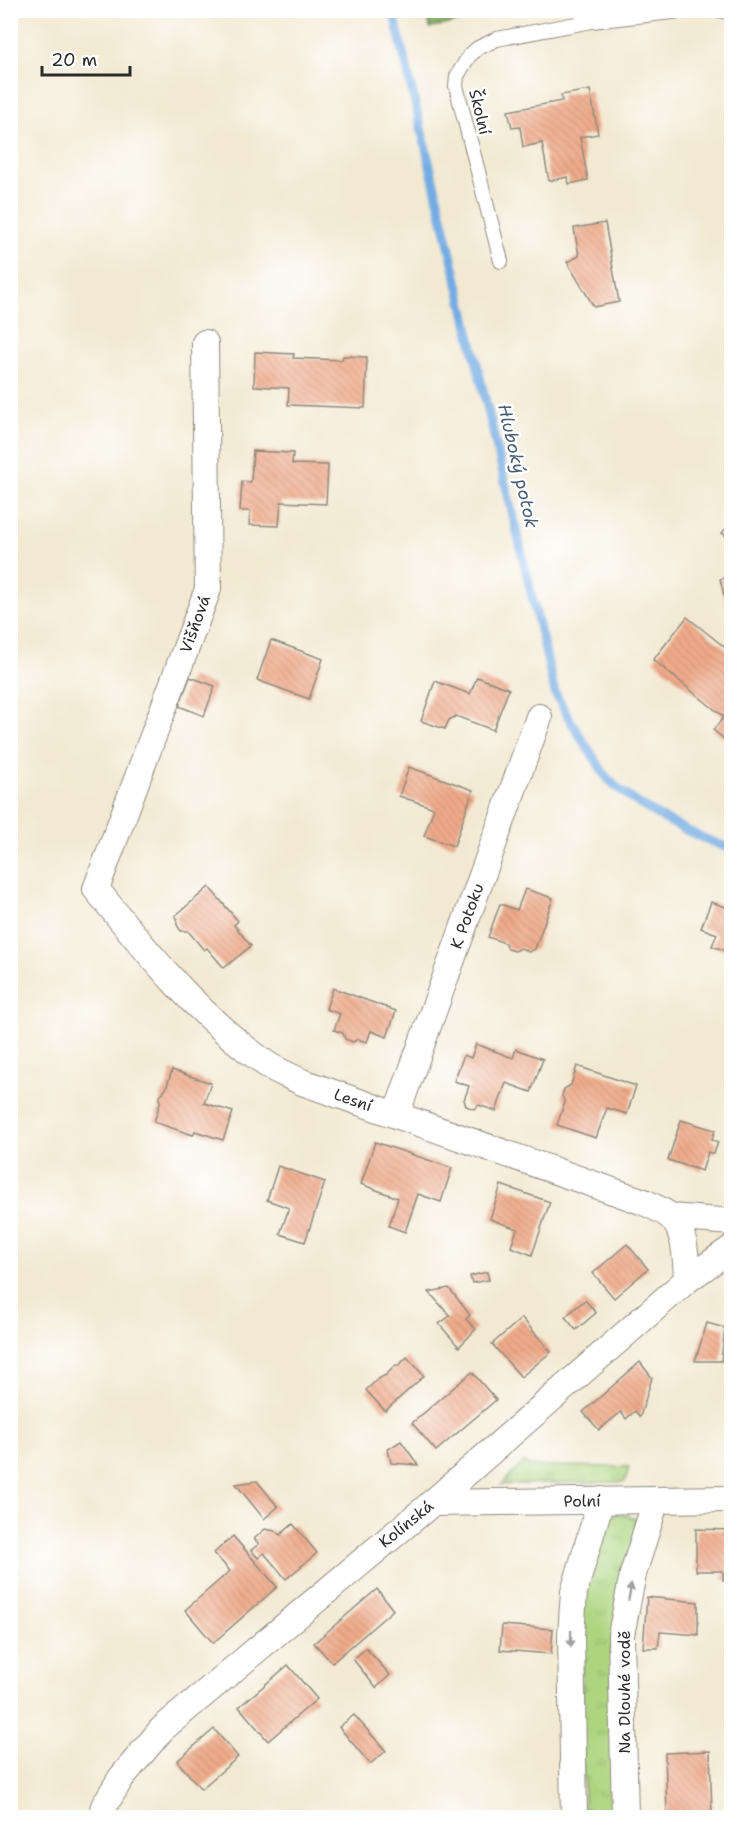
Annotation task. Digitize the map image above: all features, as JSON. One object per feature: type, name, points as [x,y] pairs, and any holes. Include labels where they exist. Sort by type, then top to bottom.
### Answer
[{"type":"street","name":"Višňová","points":[[96,889],[208,589],[205,343]]},
{"type":"street","name":"K Potoku","points":[[396,1114],[539,717]]},
{"type":"street","name":"Lesní","points":[[96,889],[192,1003],[267,1065],[302,1082],[644,1202],[671,1217],[732,1222]]},
{"type":"street","points":[[671,1217],[682,1236],[687,1280]]},
{"type":"street","name":"Kolínská","points":[[96,1814],[121,1778],[162,1729],[432,1503],[687,1280],[732,1248]]},
{"type":"street","name":"Polní","points":[[432,1503],[732,1499]]},
{"type":"street","points":[[574,1818],[571,1635],[574,1592],[601,1500]]},
{"type":"street","name":"Na Dlouhé vodě","points":[[625,1818],[621,1635],[633,1574],[656,1500]]},
{"type":"lane","name":"Školní","points":[[501,261],[456,86],[457,76],[469,56],[478,48],[497,39],[592,21],[690,10]]},
{"type":"lane","points":[[719,10],[732,13]]},
{"type":"green space","points":[[426,10],[509,10],[509,11],[430,28]]},
{"type":"green space","points":[[524,1462],[528,1466],[629,1467],[625,1482],[501,1485]]},
{"type":"green space","points":[[616,1514],[637,1520],[620,1817],[584,1818],[581,1601],[609,1517]]},
{"type":"building","points":[[590,90],[598,134],[580,137],[588,180],[569,184],[568,177],[549,181],[542,143],[523,147],[520,127],[512,128],[508,111],[562,101],[561,95]]},
{"type":"building","points":[[605,223],[619,302],[594,307],[567,262],[579,256],[574,228]]},
{"type":"building","points":[[255,352],[294,354],[293,358],[342,360],[343,356],[367,357],[365,408],[288,405],[289,388],[254,386]]},
{"type":"building","points":[[253,451],[293,453],[292,464],[328,465],[326,504],[281,502],[279,526],[249,525],[250,511],[240,511],[242,481],[251,482]]},
{"type":"building","points":[[732,521],[732,540],[722,533]]},
{"type":"building","points":[[732,576],[732,607],[727,608],[720,579]]},
{"type":"building","points":[[687,617],[732,653],[732,739],[729,743],[713,730],[724,717],[653,660]]},
{"type":"building","points":[[271,640],[323,659],[309,699],[257,680]]},
{"type":"building","points":[[190,677],[215,686],[204,716],[179,706]]},
{"type":"building","points":[[477,677],[509,689],[493,730],[456,716],[449,720],[445,729],[421,721],[435,681],[470,694]]},
{"type":"building","points":[[409,767],[473,790],[454,846],[424,836],[434,808],[399,796]]},
{"type":"building","points":[[209,887],[238,921],[234,925],[251,946],[224,968],[188,931],[181,931],[175,916]]},
{"type":"building","points":[[525,889],[553,898],[535,949],[529,952],[521,948],[515,951],[508,949],[505,943],[488,937],[500,904],[517,910]]},
{"type":"building","points":[[711,902],[732,909],[732,953],[712,946],[717,934],[701,928]]},
{"type":"building","points":[[333,988],[396,1011],[387,1037],[371,1031],[367,1042],[358,1039],[353,1042],[345,1039],[343,1033],[334,1030],[340,1014],[326,1009]]},
{"type":"building","points":[[476,1044],[513,1058],[516,1049],[543,1059],[531,1092],[506,1083],[496,1111],[479,1105],[474,1109],[466,1106],[464,1100],[469,1086],[454,1081],[464,1055],[471,1058]]},
{"type":"building","points":[[577,1066],[636,1086],[627,1114],[607,1108],[596,1138],[557,1125],[565,1102],[562,1096],[564,1089],[571,1085]]},
{"type":"building","points":[[172,1070],[211,1083],[204,1103],[233,1112],[223,1140],[195,1131],[193,1135],[154,1122],[160,1095],[166,1089]]},
{"type":"building","points":[[681,1120],[715,1130],[712,1140],[718,1142],[714,1154],[708,1152],[702,1171],[668,1160]]},
{"type":"building","points":[[375,1142],[452,1168],[441,1202],[418,1194],[405,1232],[389,1226],[398,1198],[361,1184]]},
{"type":"building","points":[[278,1166],[325,1182],[305,1242],[280,1234],[289,1208],[267,1200]]},
{"type":"building","points":[[501,1185],[550,1202],[532,1255],[511,1247],[517,1229],[490,1219]]},
{"type":"building","points":[[627,1244],[648,1269],[614,1298],[593,1273]]},
{"type":"building","points":[[487,1272],[489,1280],[472,1283],[470,1276]]},
{"type":"building","points":[[449,1288],[470,1315],[466,1319],[476,1329],[459,1347],[439,1324],[450,1316],[429,1292]]},
{"type":"building","points":[[585,1300],[596,1313],[576,1330],[565,1317]]},
{"type":"building","points":[[522,1318],[551,1352],[521,1377],[492,1344]]},
{"type":"building","points":[[707,1323],[725,1328],[721,1361],[695,1361]]},
{"type":"building","points":[[407,1357],[424,1376],[385,1411],[366,1390]]},
{"type":"building","points":[[640,1362],[652,1378],[640,1417],[635,1411],[626,1419],[621,1412],[599,1430],[583,1412]]},
{"type":"building","points":[[472,1372],[496,1400],[436,1451],[412,1423]]},
{"type":"building","points":[[401,1441],[418,1465],[391,1463],[388,1449]]},
{"type":"building","points":[[257,1481],[278,1507],[264,1519],[236,1484]]},
{"type":"building","points":[[293,1524],[317,1553],[286,1579],[264,1553],[258,1558],[251,1550],[259,1544],[254,1539],[265,1529],[275,1531],[280,1535]]},
{"type":"building","points":[[696,1529],[732,1530],[732,1580],[723,1580],[723,1571],[696,1571]]},
{"type":"building","points":[[233,1536],[277,1587],[213,1643],[185,1610],[230,1571],[214,1553]]},
{"type":"building","points":[[377,1589],[393,1610],[332,1663],[314,1643]]},
{"type":"building","points":[[647,1597],[698,1602],[698,1635],[660,1632],[658,1648],[643,1648]]},
{"type":"building","points":[[502,1625],[553,1629],[551,1654],[500,1650]]},
{"type":"building","points":[[366,1648],[390,1675],[376,1688],[353,1659]]},
{"type":"building","points":[[288,1665],[317,1699],[268,1741],[239,1707]]},
{"type":"building","points":[[354,1715],[386,1751],[370,1764],[339,1727]]},
{"type":"building","points":[[214,1729],[238,1757],[201,1789],[177,1761]]},
{"type":"building","points":[[710,1751],[712,1812],[667,1814],[665,1753]]},
{"type":"waterway","name":"Hluboký potok","points":[[393,10],[555,693],[608,779],[620,790],[666,820],[732,849]]}]
